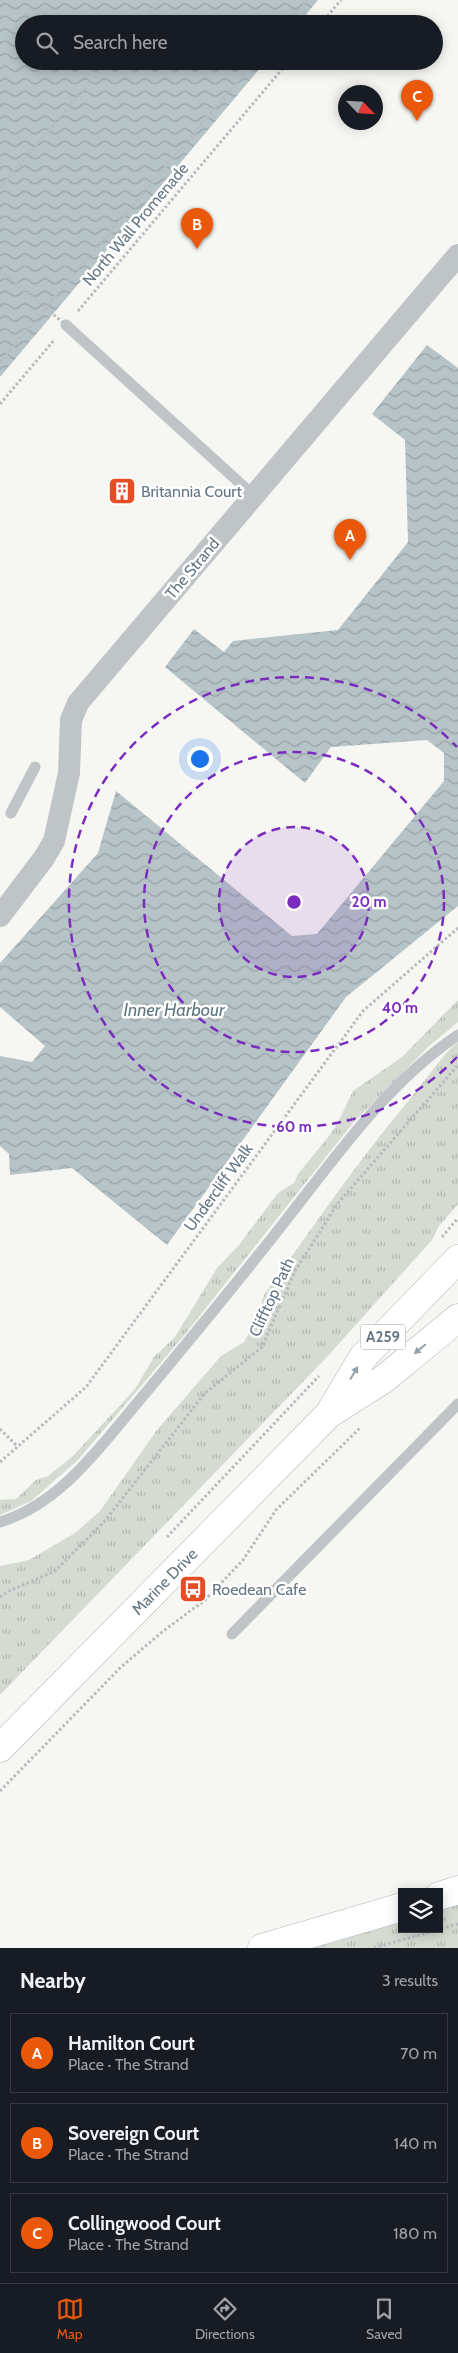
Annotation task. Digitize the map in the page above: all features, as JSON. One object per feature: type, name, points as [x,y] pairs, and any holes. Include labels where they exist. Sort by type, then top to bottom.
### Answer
[{"type":"main road","name":"Marine Drive","points":[[329,1414],[363,1357],[455,1264]]},
{"type":"main road","name":"Marine Drive","points":[[0,1748],[329,1414],[384,1379],[458,1318]]},
{"type":"main road","points":[[443,1895],[458,1890]]},
{"type":"main road","points":[[262,1948],[398,1908]]},
{"type":"street","name":"The Strand","points":[[0,916],[44,858],[54,841],[69,773],[71,720],[78,703],[458,255]]},
{"type":"lane","points":[[66,325],[254,495]]},
{"type":"lane","points":[[12,813],[36,766]]},
{"type":"lane","points":[[0,1522],[44,1501],[82,1468],[214,1312],[357,1130],[409,1074],[432,1053],[458,1035]]},
{"type":"lane","points":[[232,1634],[458,1404]]},
{"type":"path","points":[[148,15],[160,0]]},
{"type":"path","points":[[294,15],[307,0]]},
{"type":"path","points":[[328,15],[341,0]]},
{"type":"path","points":[[0,188],[100,70]]},
{"type":"path","points":[[0,362],[247,70]]},
{"type":"path","name":"North Wall Promenade","points":[[0,404],[281,70]]},
{"type":"path","points":[[0,270],[66,325]]},
{"type":"path","name":"Undercliff Walk","points":[[0,1462],[86,1387],[363,1011],[458,928]]},
{"type":"path","name":"Clifftop Path","points":[[0,1597],[7,1592],[55,1571],[104,1522],[137,1477],[206,1393],[262,1347],[295,1271],[338,1203],[458,1066]]},
{"type":"path","points":[[439,1240],[458,1218]]},
{"type":"path","points":[[161,1544],[324,1371]]},
{"type":"path","points":[[0,1791],[121,1667],[162,1632],[205,1600],[242,1560],[276,1510],[365,1423]]},
{"type":"path","points":[[0,1429],[17,1446]]},
{"type":"path","points":[[374,1948],[458,1924]]},
{"type":"green space","points":[[458,1000],[458,1022],[428,1047],[353,1123],[182,1338],[78,1460],[31,1501],[0,1515],[0,1500],[16,1499],[36,1480],[48,1476],[74,1455],[135,1389],[154,1357],[175,1337],[217,1268],[239,1245],[278,1193],[294,1183],[298,1174],[329,1136],[353,1091],[402,1057]]},
{"type":"green space","points":[[458,1042],[458,1204],[439,1226],[432,1240],[326,1358],[0,1695],[0,1566],[29,1560],[75,1533],[100,1511],[157,1430],[221,1356],[244,1342],[257,1319],[264,1295],[375,1143],[440,1060]]},
{"type":"green space","points":[[458,1903],[458,1948],[305,1948],[398,1920],[398,1933],[443,1933],[443,1907]]},
{"type":"water","points":[[0,0],[318,0],[306,15],[15,15],[15,70],[258,70],[0,377]]},
{"type":"water","name":"Inner Harbour","points":[[427,345],[458,368],[458,906],[346,997],[167,1245],[72,1168],[10,1175],[9,1154],[0,1146],[0,1056],[32,1062],[45,1046],[0,1007],[0,963],[98,853],[116,791],[292,936],[317,934],[444,781],[444,753],[427,740],[331,747],[305,783],[165,667],[194,629],[224,652],[233,641],[338,630],[408,542],[405,440],[372,414]]},
{"type":"place","name":"Collingwood Court","points":[[417,121]]},
{"type":"place","name":"Sovereign Court","points":[[197,249]]},
{"type":"place","name":"Britannia Court","points":[[122,491]]},
{"type":"place","name":"Hamilton Court","points":[[350,560]]},
{"type":"place","name":"Roedean Cafe","points":[[193,1589]]}]
